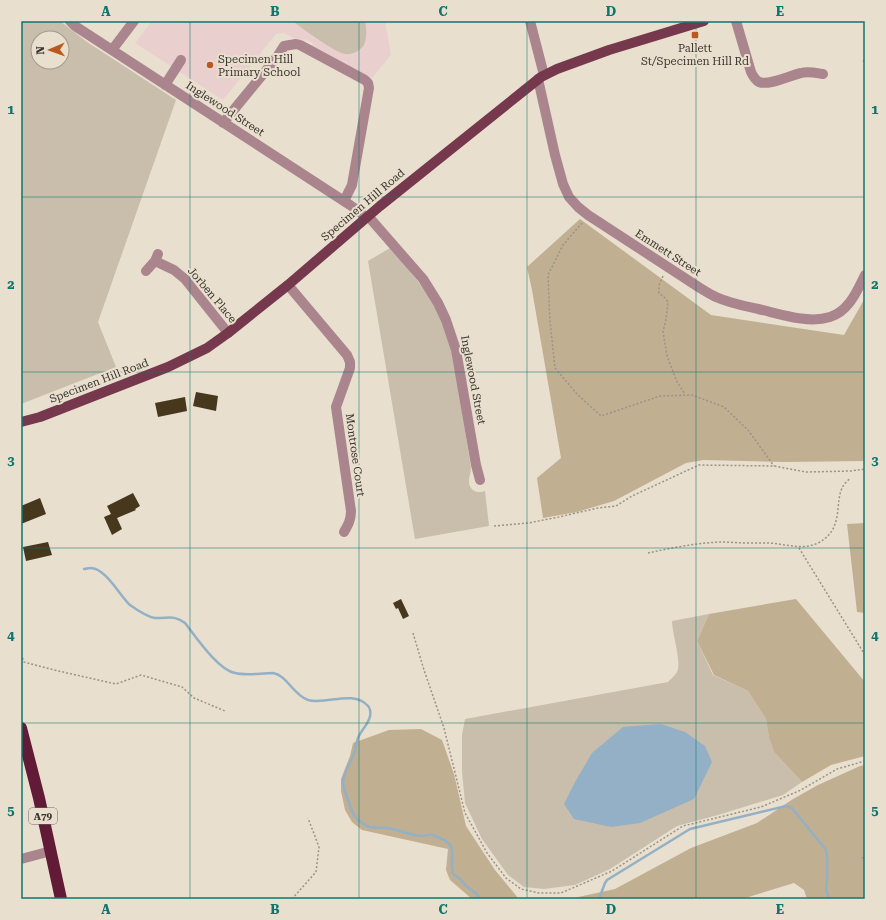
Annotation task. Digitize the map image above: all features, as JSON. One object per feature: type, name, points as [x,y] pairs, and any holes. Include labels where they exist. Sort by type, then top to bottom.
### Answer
[{"type":"highway","name":"A79","points":[[21,728],[39,798],[60,899]]},
{"type":"main road","name":"Specimen Hill Road","points":[[21,427],[40,417],[168,367],[207,348],[228,333],[367,217],[541,77],[557,69],[609,50],[701,22]]},
{"type":"main road","name":"Specimen Hill Road","points":[[21,422],[40,417]]},
{"type":"street","name":"Inglewood Street","points":[[70,21],[367,217],[423,279],[446,320],[456,350],[476,465],[480,480]]},
{"type":"street","points":[[112,50],[134,21]]},
{"type":"street","name":"Emmett Street","points":[[530,21],[555,155],[563,184],[569,197],[588,215],[717,298],[788,316],[816,319],[831,316],[842,310],[853,299],[865,275]]},
{"type":"street","points":[[736,21],[751,72],[754,78],[759,82],[771,82],[802,72],[823,74]]},
{"type":"street","points":[[223,123],[277,57],[284,46],[296,44],[300,45],[365,80],[368,83],[369,88],[352,185],[344,201]]},
{"type":"street","points":[[165,85],[181,60]]},
{"type":"street","name":"Jorben Place","points":[[146,271],[156,258],[174,270],[185,279],[228,333]]},
{"type":"street","name":"Montrose Court","points":[[288,284],[347,355],[350,362],[350,368],[336,407],[351,512],[349,524],[344,532]]},
{"type":"street","points":[[21,859],[51,851]]},
{"type":"path","points":[[588,215],[563,245],[548,275],[550,322],[555,368],[577,394],[601,416],[660,396],[692,394],[724,407],[748,430],[774,466]]},
{"type":"path","points":[[667,267],[659,285],[659,293],[668,302],[663,332],[667,356],[677,382],[685,395]]},
{"type":"path","points":[[494,526],[528,523],[598,508],[616,506],[632,496],[699,465],[774,466],[806,472],[851,471],[865,469]]},
{"type":"path","points":[[648,553],[689,545],[721,542],[772,543],[806,547],[820,542],[831,531],[835,524],[838,517],[841,491],[846,482],[850,479]]},
{"type":"path","points":[[798,547],[865,655]]},
{"type":"path","points":[[413,633],[444,728],[466,813],[487,853],[506,878],[521,889],[539,893],[561,893],[612,871],[683,826],[761,807],[801,790],[837,769],[865,761]]},
{"type":"path","points":[[21,654],[24,662],[116,684],[140,675],[182,687],[194,698],[225,711]]},
{"type":"path","points":[[292,899],[316,872],[319,847],[308,818]]},
{"type":"shaded area","points":[[21,21],[60,21],[87,42],[176,100],[98,322],[116,367],[21,404]]},
{"type":"shaded area","name":"Specimen Hill Primary School","points":[[152,21],[385,21],[391,55],[372,78],[311,46],[313,43],[304,39],[299,41],[284,33],[276,34],[223,100],[135,43]]},
{"type":"shaded area","points":[[293,21],[365,21],[365,42],[358,51],[350,54],[341,53]]},
{"type":"shaded area","points":[[580,219],[711,315],[844,335],[865,298],[865,461],[785,462],[704,460],[686,463],[614,501],[577,512],[543,518],[537,478],[561,458],[527,267]]},
{"type":"shaded area","points":[[390,248],[430,298],[447,333],[454,363],[471,468],[469,484],[474,491],[485,491],[489,526],[415,539],[368,261]]},
{"type":"shaded area","points":[[865,523],[865,613],[857,612],[847,524]]},
{"type":"shaded area","points":[[796,599],[865,682],[865,756],[831,765],[802,782],[774,752],[769,738],[766,719],[748,691],[714,675],[697,641],[709,614]]},
{"type":"shaded area","points":[[709,614],[697,641],[713,675],[748,691],[766,719],[769,738],[774,752],[802,782],[783,795],[677,826],[610,869],[575,885],[544,889],[524,887],[508,875],[482,839],[465,803],[462,772],[462,735],[465,719],[668,682],[677,672],[678,667],[678,655],[672,621]]},
{"type":"shaded area","points":[[421,729],[442,740],[454,774],[466,826],[495,870],[518,898],[531,899],[472,899],[450,880],[446,870],[448,849],[362,830],[352,822],[345,810],[341,791],[341,779],[350,756],[353,743],[389,730]]},
{"type":"shaded area","points":[[865,765],[865,899],[807,899],[804,890],[794,883],[742,899],[569,899],[615,889],[691,848],[757,823],[793,799],[818,785]]},
{"type":"water","points":[[661,724],[685,732],[705,746],[712,762],[694,799],[640,823],[611,827],[574,819],[564,804],[592,753],[623,727]]},
{"type":"building","points":[[196,392],[218,396],[216,411],[193,406]]},
{"type":"building","points":[[185,397],[187,411],[158,417],[155,403]]},
{"type":"building","points":[[133,493],[140,506],[135,509],[136,510],[117,518],[122,529],[112,535],[104,517],[111,514],[107,506]]},
{"type":"building","points":[[40,498],[46,514],[21,524],[21,506]]},
{"type":"building","points":[[48,542],[52,555],[26,561],[23,547]]},
{"type":"building","points":[[401,599],[409,616],[403,619],[398,608],[396,609],[393,603]]},
{"type":"waterway","points":[[84,569],[96,569],[101,572],[107,577],[130,605],[145,615],[155,618],[173,618],[181,620],[215,660],[228,671],[244,674],[273,673],[282,677],[298,694],[308,700],[323,701],[347,698],[361,701],[367,705],[370,711],[369,719],[359,736],[354,754],[343,779],[350,807],[354,814],[360,822],[370,827],[388,828],[421,836],[433,835],[448,842],[452,850],[453,874],[477,894],[480,899]]},
{"type":"waterway","points":[[599,899],[607,880],[690,829],[786,806],[792,808],[826,850],[826,891],[830,899]]},
{"type":"place","name":"Pallett St/Specimen Hill Rd","points":[[695,35]]},
{"type":"place","name":"Specimen Hill Primary School","points":[[210,65]]}]
